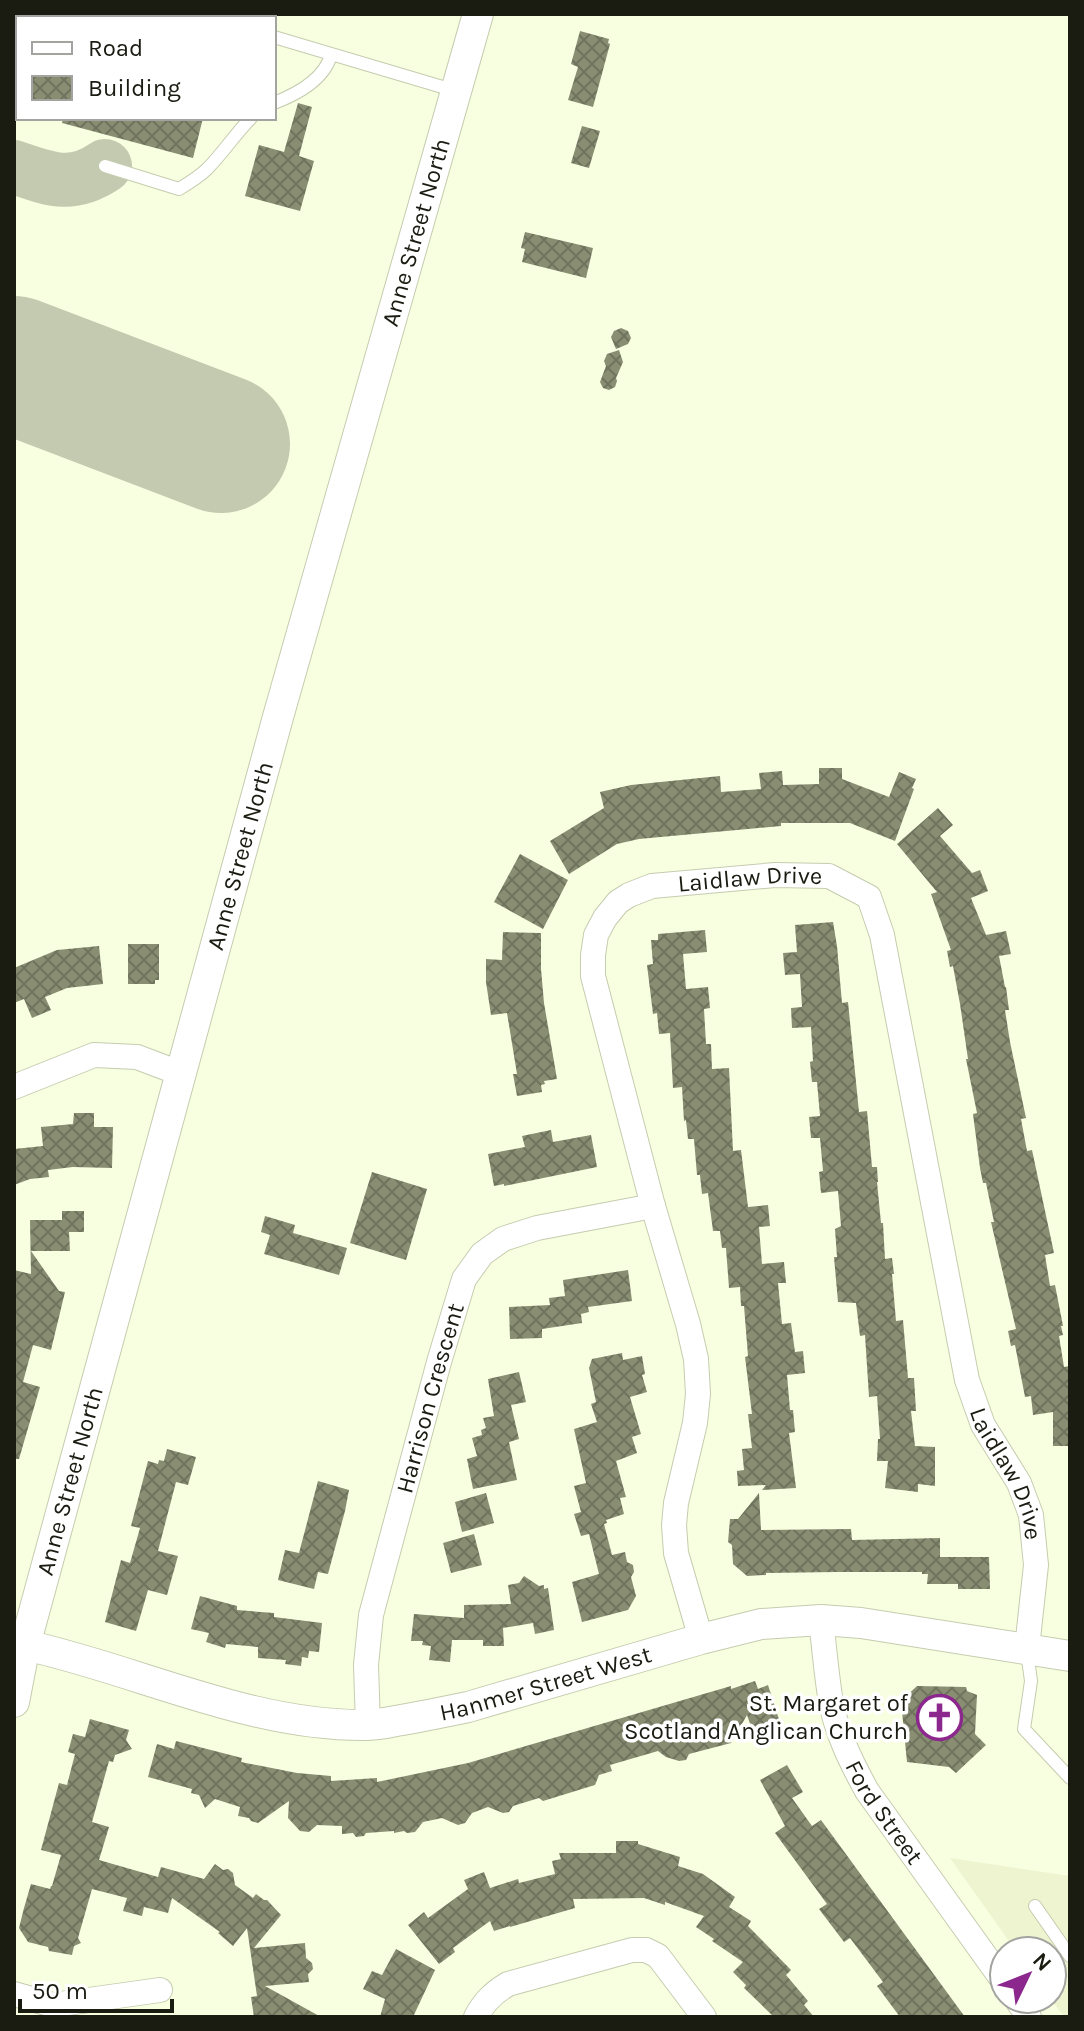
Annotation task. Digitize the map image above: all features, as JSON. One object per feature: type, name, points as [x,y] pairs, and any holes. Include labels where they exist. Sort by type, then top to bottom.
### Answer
[{"type":"street","name":"Anne Street North","points":[[14,1702],[25,1645],[278,717],[478,14]]},
{"type":"street","name":"Laidlaw Drive","points":[[701,1639],[676,1553],[674,1525],[676,1503],[695,1423],[698,1394],[696,1359],[593,976],[596,935],[611,909],[629,895],[652,886],[775,875],[829,876],[869,897],[882,935],[967,1380],[983,1425],[1019,1483],[1031,1515],[1036,1565],[1027,1648]]},
{"type":"street","points":[[14,1087],[94,1055],[137,1057],[182,1074]]},
{"type":"street","name":"Harrison Crescent","points":[[368,1726],[366,1665],[371,1615],[464,1279],[482,1254],[503,1239],[537,1228],[653,1206]]},
{"type":"street","name":"Hanmer Street West","points":[[25,1645],[251,1711],[322,1723],[368,1726],[468,1707],[761,1624],[821,1620],[861,1623],[1070,1656]]},
{"type":"street","name":"Ford Street","points":[[821,1620],[830,1699],[840,1736],[853,1766],[867,1791],[988,1960]]},
{"type":"street","points":[[476,2017],[492,1994],[508,1984],[632,1950],[646,1950],[658,1956],[704,2017]]},
{"type":"street","points":[[14,1994],[53,2005],[160,1990]]},
{"type":"lane","points":[[276,38],[456,91]]},
{"type":"lane","points":[[276,102],[304,88],[324,72],[331,55]]},
{"type":"lane","points":[[105,166],[179,189],[208,168],[249,120]]},
{"type":"lane","points":[[1027,1648],[1031,1681],[1024,1729],[1070,1778]]},
{"type":"lane","points":[[1035,1906],[1070,1956]]},
{"type":"shaded area","points":[[950,1858],[1070,1876],[1070,2017],[1063,2015],[1068,2015],[1068,1935],[1005,1935]]},
{"type":"building","points":[[580,31],[609,39],[610,44],[593,107],[568,100],[578,67],[571,64]]},
{"type":"building","points":[[298,103],[312,107],[299,156],[314,161],[300,211],[245,196],[259,145],[284,152]]},
{"type":"building","points":[[63,120],[202,120],[193,158],[62,123]]},
{"type":"building","points":[[582,126],[600,131],[589,168],[571,163]]},
{"type":"building","points":[[525,232],[593,248],[586,278],[522,262]]},
{"type":"building","points":[[621,328],[628,331],[631,338],[628,344],[616,349],[611,337],[614,331]]},
{"type":"building","points":[[619,350],[623,362],[615,387],[609,390],[603,388],[600,382],[606,366],[604,361],[607,354]]},
{"type":"building","points":[[819,768],[842,768],[842,779],[889,797],[899,772],[916,779],[895,841],[850,823],[781,823],[781,826],[639,839],[617,844],[569,874],[550,841],[604,808],[600,792],[631,785],[720,776],[721,792],[761,789],[759,773],[782,771],[783,785],[819,784]]},
{"type":"building","points":[[938,808],[953,825],[940,836],[972,873],[980,870],[988,891],[971,898],[986,935],[1006,931],[1011,954],[999,956],[1009,1010],[1005,1010],[1026,1118],[1021,1119],[1027,1151],[1032,1150],[1054,1253],[1045,1255],[1050,1286],[1055,1285],[1063,1326],[1063,1335],[1059,1336],[1064,1367],[1070,1366],[1070,1446],[1053,1446],[1053,1412],[1033,1415],[1031,1396],[1025,1397],[1015,1345],[1011,1346],[1008,1331],[1016,1329],[991,1222],[994,1222],[986,1183],[983,1183],[980,1168],[973,1114],[977,1113],[953,966],[950,967],[947,951],[951,950],[931,894],[937,892],[897,844]]},
{"type":"building","points":[[520,854],[568,880],[543,929],[494,902]]},
{"type":"building","points":[[833,922],[842,1003],[848,1002],[859,1112],[867,1111],[872,1167],[877,1167],[885,1259],[892,1258],[896,1321],[903,1320],[908,1378],[914,1378],[916,1411],[911,1411],[915,1446],[935,1447],[935,1486],[918,1484],[918,1492],[885,1488],[888,1461],[877,1461],[880,1439],[877,1396],[869,1397],[865,1335],[860,1336],[856,1303],[838,1302],[834,1257],[837,1257],[835,1229],[841,1226],[838,1191],[821,1193],[820,1138],[811,1138],[809,1117],[820,1116],[817,1082],[812,1082],[811,1027],[792,1028],[791,1008],[802,1007],[800,974],[785,975],[783,953],[797,952],[795,925]]},
{"type":"building","points":[[705,930],[707,952],[683,954],[686,989],[708,987],[710,1008],[704,1009],[706,1044],[711,1044],[712,1069],[729,1068],[733,1151],[741,1150],[748,1207],[768,1205],[770,1226],[759,1227],[762,1264],[784,1262],[786,1283],[778,1283],[782,1324],[791,1323],[795,1352],[803,1351],[805,1373],[787,1375],[795,1432],[789,1433],[796,1488],[762,1490],[766,1485],[738,1486],[737,1471],[744,1470],[742,1449],[752,1448],[744,1306],[741,1306],[740,1287],[729,1288],[726,1248],[722,1248],[720,1231],[713,1231],[708,1193],[702,1194],[694,1139],[688,1139],[684,1121],[682,1087],[673,1088],[670,1033],[659,1034],[657,1013],[653,1014],[647,965],[653,964],[651,940],[658,940],[658,934]]},
{"type":"building","points":[[503,932],[541,933],[544,1003],[557,1079],[544,1081],[542,1092],[517,1096],[513,1074],[517,1074],[507,1013],[491,1015],[486,959],[502,960]]},
{"type":"building","points":[[128,944],[159,944],[159,980],[155,980],[155,984],[128,984]]},
{"type":"building","points":[[99,946],[103,984],[67,988],[45,997],[51,1010],[32,1018],[24,999],[14,1003],[14,968],[57,950]]},
{"type":"building","points":[[74,1113],[94,1113],[94,1127],[113,1127],[112,1168],[48,1170],[49,1177],[14,1185],[14,1149],[43,1146],[41,1127],[73,1124]]},
{"type":"building","points":[[551,1130],[553,1142],[591,1135],[597,1167],[494,1186],[488,1154],[525,1147],[522,1136]]},
{"type":"building","points":[[372,1172],[427,1189],[406,1260],[350,1243]]},
{"type":"building","points":[[62,1211],[84,1211],[84,1232],[69,1232],[70,1251],[31,1251],[59,1291],[65,1292],[51,1350],[33,1345],[23,1382],[40,1387],[19,1459],[14,1459],[14,1270],[31,1274],[30,1220],[62,1220]]},
{"type":"building","points":[[265,1216],[295,1225],[293,1233],[347,1248],[339,1275],[264,1254],[270,1235],[261,1232]]},
{"type":"building","points":[[628,1270],[632,1301],[588,1307],[589,1312],[581,1314],[582,1323],[542,1329],[542,1338],[510,1339],[509,1307],[550,1305],[549,1298],[565,1296],[563,1280]]},
{"type":"building","points":[[622,1353],[623,1360],[642,1356],[645,1374],[642,1375],[647,1392],[630,1397],[641,1434],[632,1437],[637,1453],[616,1461],[626,1497],[620,1498],[624,1514],[606,1520],[604,1524],[612,1555],[625,1552],[627,1562],[633,1565],[631,1577],[636,1596],[628,1610],[582,1622],[572,1582],[599,1574],[589,1534],[581,1536],[574,1514],[581,1512],[574,1486],[586,1483],[574,1429],[597,1422],[591,1404],[596,1402],[589,1368],[592,1359]]},
{"type":"building","points":[[519,1372],[526,1402],[511,1405],[519,1439],[509,1442],[517,1480],[473,1489],[467,1459],[477,1456],[472,1438],[482,1435],[481,1430],[486,1428],[483,1418],[494,1416],[488,1379]]},
{"type":"building","points":[[167,1449],[196,1457],[188,1485],[176,1482],[158,1551],[178,1556],[167,1595],[148,1590],[136,1631],[105,1622],[121,1560],[130,1563],[140,1528],[131,1526],[148,1461],[158,1464],[159,1460],[164,1461]]},
{"type":"building","points":[[318,1481],[349,1490],[328,1574],[318,1572],[314,1589],[278,1580],[285,1550],[299,1553]]},
{"type":"building","points":[[486,1493],[494,1523],[462,1532],[455,1502]]},
{"type":"building","points":[[759,1493],[761,1530],[851,1529],[852,1540],[940,1538],[940,1557],[989,1557],[990,1589],[958,1589],[958,1584],[927,1584],[928,1574],[922,1572],[766,1573],[747,1576],[733,1564],[732,1545],[728,1542],[730,1519],[738,1519]]},
{"type":"building","points":[[474,1534],[482,1565],[451,1573],[443,1543]]},
{"type":"building","points":[[524,1576],[539,1586],[544,1585],[544,1589],[548,1588],[554,1630],[535,1634],[533,1623],[503,1628],[504,1646],[483,1646],[483,1640],[452,1640],[450,1662],[429,1660],[431,1646],[422,1645],[423,1641],[411,1641],[414,1614],[464,1618],[464,1605],[511,1604],[508,1585],[519,1583]]},
{"type":"building","points":[[200,1596],[237,1606],[237,1610],[274,1613],[274,1617],[322,1623],[319,1652],[309,1651],[308,1658],[302,1657],[301,1666],[285,1664],[286,1660],[258,1658],[258,1647],[226,1644],[225,1648],[206,1642],[209,1633],[191,1629]]},
{"type":"building","points":[[755,1681],[758,1689],[768,1685],[783,1732],[756,1741],[747,1715],[731,1743],[689,1754],[686,1760],[666,1757],[658,1751],[610,1765],[612,1771],[599,1775],[595,1785],[543,1801],[539,1798],[513,1806],[509,1812],[488,1807],[472,1813],[465,1823],[458,1825],[442,1818],[423,1822],[415,1832],[366,1833],[356,1837],[353,1833],[342,1834],[342,1826],[317,1825],[309,1832],[300,1831],[288,1818],[289,1801],[258,1823],[238,1816],[240,1807],[215,1799],[205,1808],[199,1795],[191,1793],[192,1789],[148,1777],[157,1744],[174,1749],[176,1741],[242,1758],[241,1762],[331,1776],[331,1781],[377,1778],[377,1782],[468,1763]]},
{"type":"building","name":"St. Margaret of Scotland Anglican Church","points":[[917,1686],[966,1687],[967,1691],[977,1695],[975,1734],[986,1745],[956,1773],[949,1767],[907,1762],[901,1701]]},
{"type":"building","points":[[90,1719],[129,1730],[126,1740],[132,1749],[115,1755],[113,1762],[109,1761],[92,1822],[109,1827],[99,1860],[158,1877],[161,1867],[204,1879],[215,1864],[223,1870],[228,1869],[233,1873],[235,1885],[253,1898],[256,1894],[267,1900],[281,1915],[254,1948],[305,1943],[306,1958],[312,1963],[309,1982],[265,1986],[321,2017],[254,2017],[251,1997],[257,1996],[247,1928],[233,1946],[220,1932],[172,1898],[168,1913],[144,1907],[142,1916],[123,1911],[127,1898],[92,1889],[78,1938],[81,1943],[74,1946],[72,1955],[49,1951],[48,1947],[28,1942],[19,1928],[24,1908],[31,1884],[50,1889],[52,1886],[61,1855],[41,1850],[59,1783],[67,1785],[75,1754],[68,1752],[73,1734],[85,1737]]},
{"type":"building","points":[[787,1765],[803,1792],[792,1798],[812,1826],[821,1820],[965,2017],[900,2017],[877,1986],[883,1982],[850,1938],[844,1942],[819,1909],[827,1904],[775,1833],[785,1826],[760,1780]]},
{"type":"building","points":[[616,1841],[638,1841],[638,1844],[680,1857],[678,1866],[703,1874],[735,1897],[729,1907],[751,1921],[748,1926],[791,1970],[786,1975],[808,2001],[804,2005],[814,2017],[774,2017],[744,1988],[746,1985],[733,1972],[743,1962],[696,1927],[704,1916],[665,1902],[665,1905],[644,1898],[573,1899],[575,1908],[510,1927],[494,1931],[490,1921],[453,1948],[455,1952],[439,1964],[408,1925],[424,1912],[428,1918],[468,1889],[464,1880],[484,1872],[490,1888],[518,1879],[519,1883],[555,1874],[552,1861],[561,1859],[559,1853],[616,1853]]},
{"type":"building","points":[[396,1949],[435,1970],[413,2017],[380,2017],[385,1999],[363,1989],[372,1971],[382,1975]]},
{"type":"taxiway","points":[[14,167],[50,178],[71,180],[105,166]]},
{"type":"runway","points":[[14,365],[221,444]]},
{"type":"place","name":"St. Margaret of Scotland Anglican Church","points":[[939,1717]]}]
